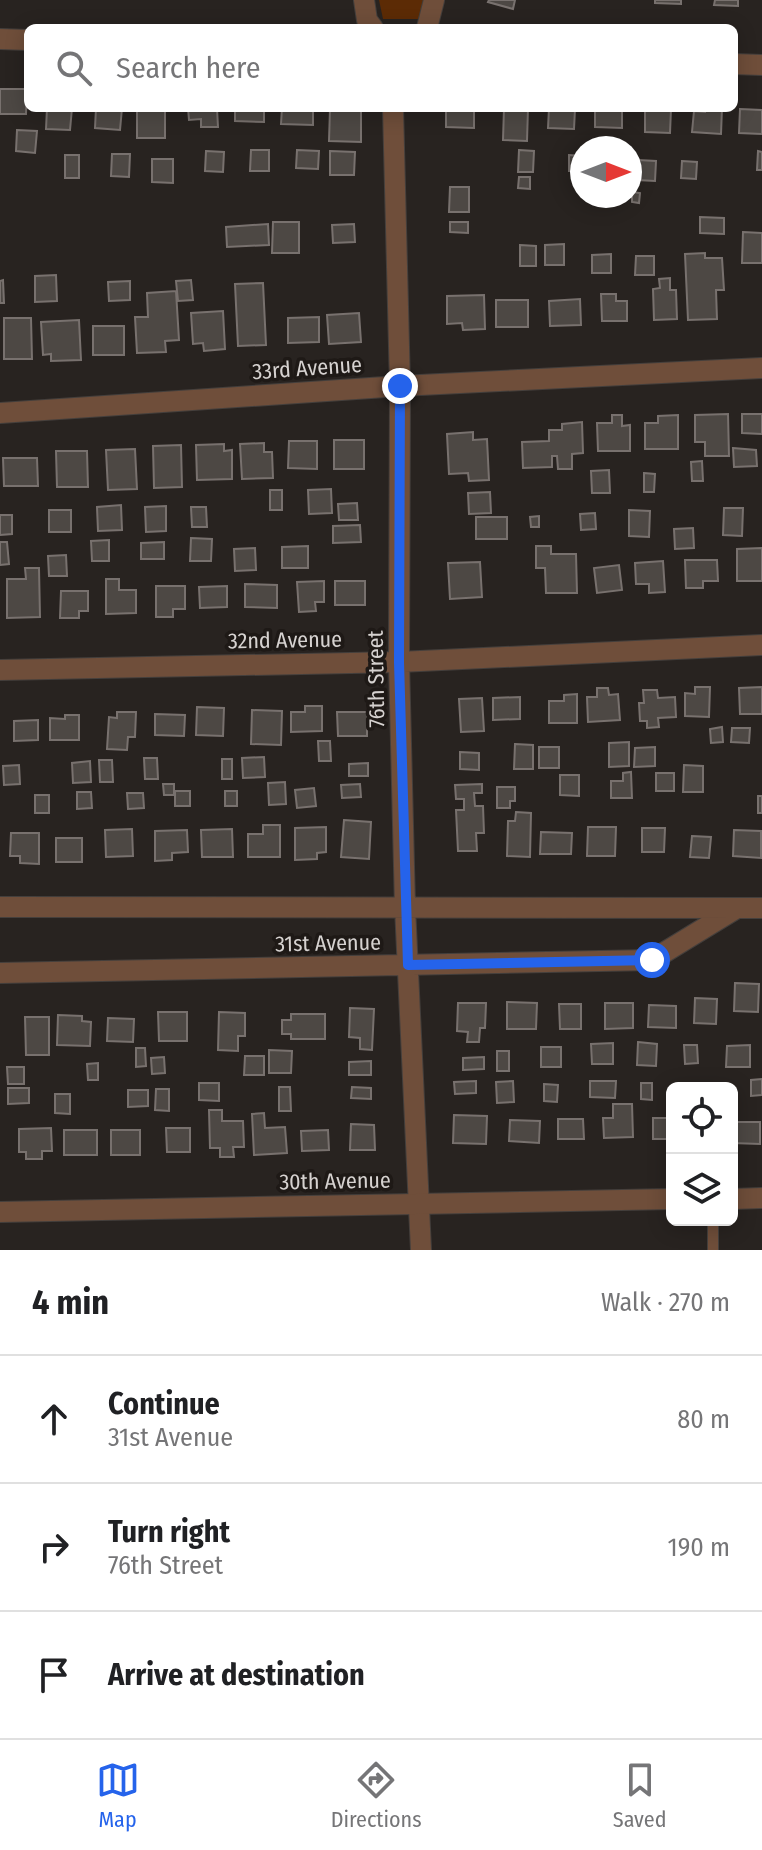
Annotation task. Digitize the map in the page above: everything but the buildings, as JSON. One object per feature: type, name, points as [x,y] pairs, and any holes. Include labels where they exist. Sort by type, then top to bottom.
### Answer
[{"type":"street","points":[[364,0],[370,24]]},
{"type":"street","points":[[428,24],[434,0]]},
{"type":"street","points":[[0,39],[24,40]]},
{"type":"street","points":[[738,64],[762,65]]},
{"type":"street","name":"76th Street","points":[[393,112],[400,386],[399,662],[405,907],[421,1250]]},
{"type":"street","name":"33rd Avenue","points":[[0,413],[400,386],[762,368]]},
{"type":"street","name":"32nd Avenue","points":[[0,670],[399,662],[762,645]]},
{"type":"street","name":"31st Avenue","points":[[0,907],[762,908]]},
{"type":"street","name":"31st Avenue","points":[[0,973],[652,960],[737,908]]},
{"type":"street","points":[[738,1199],[762,1198]]},
{"type":"street","name":"30th Avenue","points":[[0,1212],[666,1199]]},
{"type":"lane","points":[[713,1226],[713,1250]]},
{"type":"shaded area","points":[[379,0],[424,0],[419,19],[383,19]]},
{"type":"route","points":[[400,386],[399,662],[408,965],[652,960]]}]
